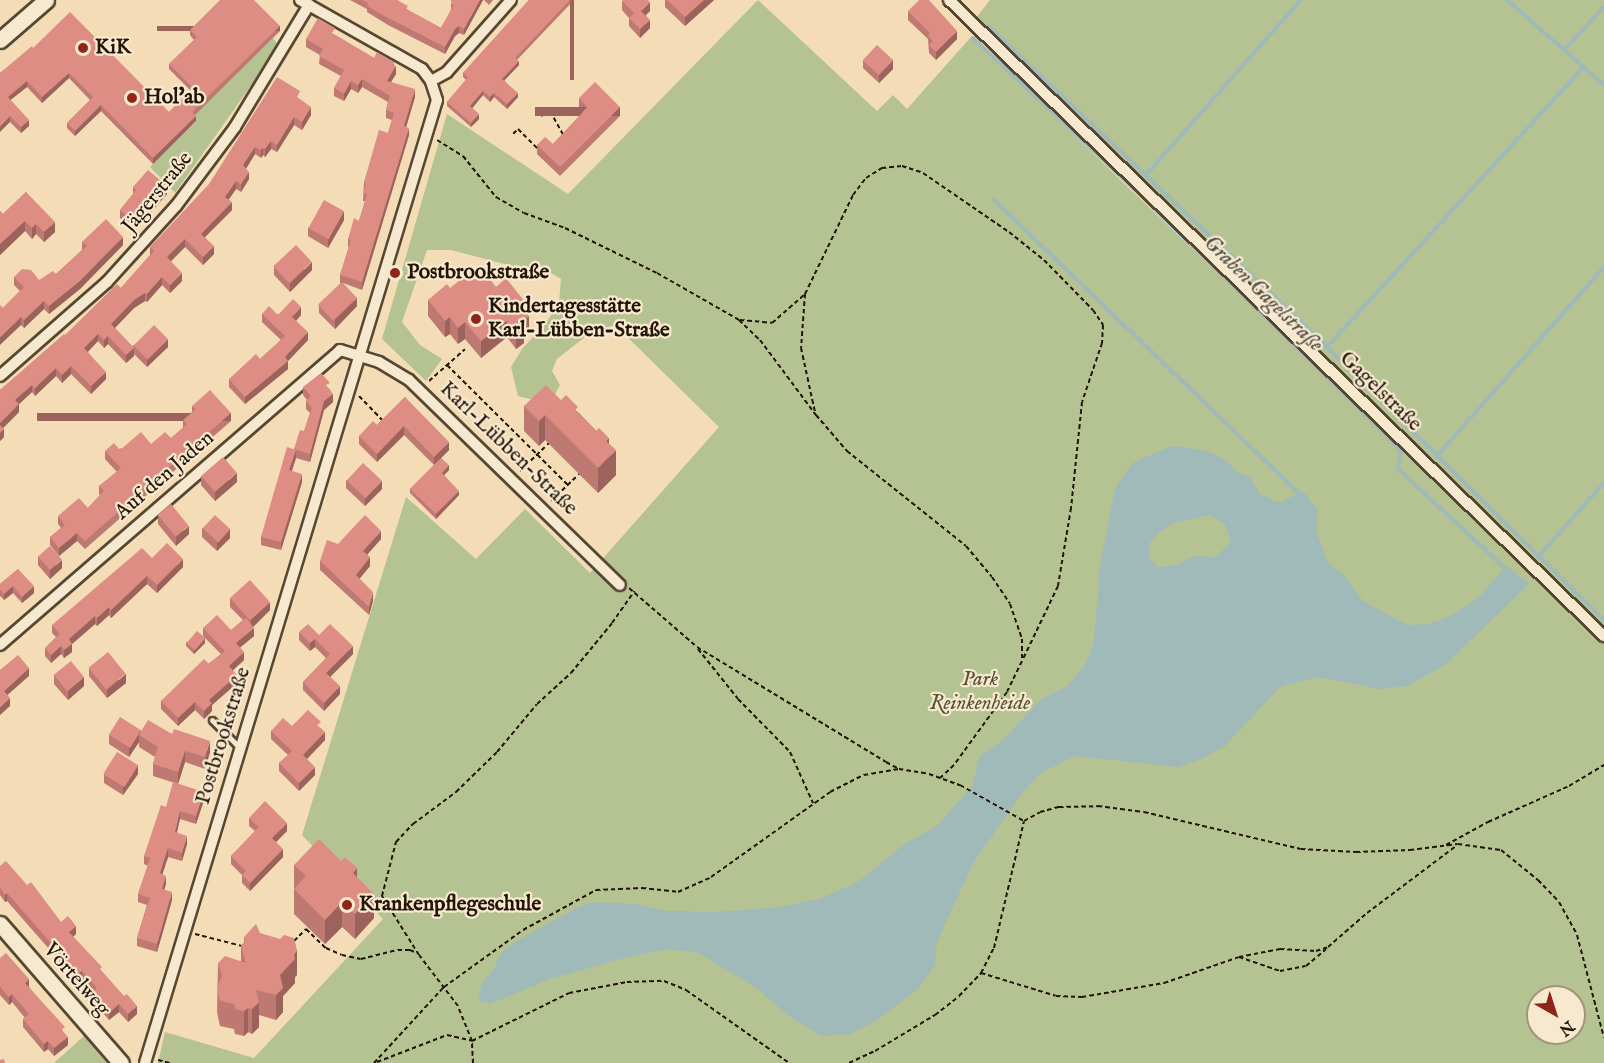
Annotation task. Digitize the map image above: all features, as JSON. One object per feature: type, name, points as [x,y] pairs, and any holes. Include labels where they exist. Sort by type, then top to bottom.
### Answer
[{"type":"street","points":[[0,40],[46,0]]},
{"type":"street","points":[[304,2],[406,58],[422,69],[431,81],[447,72],[511,0]]},
{"type":"street","name":"Gagelstraße","points":[[949,0],[1604,636]]},
{"type":"street","name":"Jägerstraße","points":[[0,376],[107,282],[176,206],[235,127],[304,2]]},
{"type":"street","name":"Postbrookstraße","points":[[146,1063],[427,135],[436,100],[431,81]]},
{"type":"street","name":"Auf den Jaden","points":[[0,645],[340,350],[360,356]]},
{"type":"street","name":"Karl-Lübben-Straße","points":[[360,356],[379,362],[409,380],[620,585]]},
{"type":"street","name":"Vörtelweg","points":[[0,924],[121,1063]]},
{"type":"lane","points":[[212,720],[241,749]]},
{"type":"path","points":[[542,116],[550,111],[563,136],[569,141]]},
{"type":"path","points":[[513,134],[518,129],[537,148]]},
{"type":"path","points":[[427,135],[463,156],[496,197],[524,213],[565,228],[657,273],[739,320],[760,340],[816,415],[847,451],[966,546],[986,569],[1010,604],[1022,639],[1022,661]]},
{"type":"path","points":[[816,415],[801,348],[805,294],[852,195],[866,178],[882,168],[902,166],[932,179],[1010,232],[1071,287],[1093,310],[1103,325],[1101,343],[1082,402],[1071,508],[1058,586],[1007,692],[954,765],[940,778]]},
{"type":"path","points":[[739,320],[772,323],[805,294]]},
{"type":"path","points":[[419,390],[465,349]]},
{"type":"path","points":[[447,365],[568,484]]},
{"type":"path","points":[[351,388],[384,421]]},
{"type":"path","points":[[512,480],[549,444]]},
{"type":"path","points":[[543,510],[579,474]]},
{"type":"path","points":[[620,585],[634,591],[697,647],[738,699],[790,752],[813,803]]},
{"type":"path","points":[[474,1063],[472,1041],[458,1006],[419,955],[382,896],[396,842],[413,824],[456,792],[497,752],[537,704],[571,673],[612,623],[634,591]]},
{"type":"path","points":[[697,647],[899,769],[960,785],[1024,821]]},
{"type":"path","points":[[1443,846],[1488,822],[1569,786],[1604,765]]},
{"type":"path","points":[[374,1063],[444,987],[523,930],[596,891],[642,888],[678,892],[711,877],[790,822],[813,803],[864,775],[899,769]]},
{"type":"path","points":[[849,1063],[875,1051],[935,1015],[959,996],[981,973],[994,948],[1024,821],[1040,812],[1059,807],[1098,807],[1144,812],[1301,849],[1356,852],[1458,844],[1501,850],[1538,880],[1559,902],[1576,934],[1604,1038]]},
{"type":"path","points":[[1239,957],[1270,969],[1295,970],[1306,966],[1367,913],[1458,844]]},
{"type":"path","points":[[292,943],[306,929],[326,948],[342,955],[360,959],[398,950],[410,950],[419,955]]},
{"type":"path","points":[[185,931],[244,947]]},
{"type":"path","points":[[981,973],[1056,996],[1082,997],[1164,983],[1239,957],[1280,949],[1316,951],[1328,947]]},
{"type":"path","points":[[374,1063],[447,1035],[472,1041],[569,993],[627,982],[664,981],[686,990],[789,1063]]},
{"type":"green space","name":"Park Reinkenheide","points":[[758,0],[877,111],[893,95],[907,109],[971,37],[1604,643],[1604,1063],[158,1063],[165,1032],[254,1058],[383,919],[302,835],[406,497],[476,559],[525,509],[590,573],[719,427],[615,325],[590,333],[557,359],[552,371],[560,385],[550,404],[518,396],[511,367],[522,349],[546,323],[559,303],[561,279],[545,269],[531,271],[451,250],[427,250],[402,322],[420,345],[442,359],[426,381],[382,339],[447,114],[568,194]]},
{"type":"green space","points":[[990,0],[1604,0],[1604,629],[976,18]]},
{"type":"green space","points":[[273,38],[279,46],[175,193],[150,167],[196,122],[192,117]]},
{"type":"green space","points":[[84,1036],[107,1063],[54,1063]]},
{"type":"water","points":[[1172,446],[1207,451],[1224,459],[1238,473],[1250,477],[1260,494],[1279,503],[1303,491],[1318,510],[1316,531],[1328,563],[1344,575],[1363,601],[1407,625],[1431,624],[1454,614],[1479,597],[1507,566],[1529,584],[1445,665],[1407,686],[1381,689],[1317,677],[1280,687],[1224,747],[1201,759],[1178,767],[1075,756],[1041,773],[1023,792],[973,863],[937,942],[935,965],[917,990],[877,1020],[851,1034],[822,1036],[790,1017],[756,988],[699,953],[668,949],[628,957],[547,980],[490,1004],[478,1000],[482,983],[493,971],[501,953],[515,942],[578,907],[595,902],[635,904],[667,911],[717,912],[780,907],[819,899],[858,882],[906,843],[936,827],[973,785],[979,757],[1004,739],[1040,700],[1068,686],[1086,663],[1094,641],[1100,566],[1115,488],[1133,463]],"holes":[[[1209,515],[1225,524],[1231,542],[1216,557],[1195,556],[1176,565],[1157,567],[1149,557],[1149,544],[1159,532],[1174,523]]]},
{"type":"building","points":[[220,0],[254,0],[280,26],[192,112],[196,116],[153,158],[101,105],[75,131],[67,123],[93,97],[69,73],[42,97],[27,81],[8,97],[29,120],[21,127],[10,116],[0,126],[0,73],[32,46],[33,48],[70,12],[169,112],[193,88],[169,64],[197,37],[190,30]]},
{"type":"building","points":[[362,0],[397,0],[408,6],[406,9],[441,28],[454,5],[451,4],[453,0],[480,0],[464,29],[459,26],[455,29],[445,47],[388,18],[367,6],[368,3]]},
{"type":"building","points":[[529,0],[570,0],[515,58],[519,61],[502,79],[518,93],[507,104],[494,93],[490,97],[483,91],[470,106],[479,114],[471,123],[447,102],[468,77],[463,73]]},
{"type":"building","points":[[623,0],[648,0],[650,2],[641,11],[650,20],[640,29],[629,18],[634,13]]},
{"type":"building","points":[[667,0],[704,0],[685,17]]},
{"type":"building","points":[[919,0],[929,0],[957,31],[936,52],[929,45],[933,41],[928,36],[930,33],[908,11]]},
{"type":"building","points":[[318,18],[335,28],[332,33],[374,58],[377,52],[394,62],[393,65],[396,66],[387,81],[415,89],[404,126],[409,128],[362,282],[340,275],[351,240],[348,239],[354,218],[359,221],[367,194],[363,193],[366,184],[364,182],[379,130],[388,133],[394,113],[386,110],[390,96],[362,79],[358,85],[351,81],[344,94],[334,88],[344,70],[319,56],[323,49],[306,39]]},
{"type":"building","points":[[877,45],[893,60],[879,75],[863,60]]},
{"type":"building","points":[[277,77],[300,91],[297,97],[311,107],[302,122],[294,117],[277,145],[271,141],[265,149],[255,147],[243,165],[249,172],[241,184],[236,181],[225,197],[232,202],[201,234],[214,246],[203,257],[185,239],[167,257],[182,273],[170,285],[162,277],[147,294],[134,300],[111,324],[134,348],[126,355],[108,336],[104,340],[98,334],[84,348],[106,372],[91,386],[71,366],[62,375],[56,368],[35,388],[32,385],[15,400],[19,404],[0,423],[0,390],[65,335],[117,284],[121,288],[154,251],[150,247],[209,184]]},
{"type":"building","points":[[595,82],[620,107],[560,167],[537,145],[545,137],[553,144],[568,129],[587,107],[579,98]]},
{"type":"building","points":[[148,170],[167,186],[135,223],[120,210],[136,190],[133,187]]},
{"type":"building","points":[[26,192],[55,222],[44,232],[36,224],[32,228],[25,221],[0,244],[0,211],[3,214]]},
{"type":"building","points":[[324,200],[344,211],[329,239],[308,228]]},
{"type":"building","points":[[106,219],[123,237],[80,281],[49,306],[44,301],[24,320],[21,317],[0,337],[0,305],[3,308],[24,287],[14,277],[22,269],[31,270],[39,280],[53,271],[56,274],[87,246],[82,242]]},
{"type":"building","points":[[296,245],[312,262],[289,283],[273,266]]},
{"type":"building","points":[[482,269],[496,287],[506,278],[525,302],[521,306],[529,316],[521,322],[524,326],[516,332],[507,321],[481,341],[465,322],[458,328],[450,317],[445,321],[428,300],[447,284],[450,288],[470,272],[474,276]]},
{"type":"building","points":[[342,282],[357,298],[333,321],[318,305]]},
{"type":"building","points":[[293,299],[301,307],[292,317],[308,332],[285,357],[288,361],[245,397],[229,379],[256,354],[260,359],[285,336],[262,314],[269,306],[278,315]]},
{"type":"building","points":[[154,325],[168,339],[148,360],[133,346]]},
{"type":"building","points":[[321,373],[330,383],[326,385],[333,394],[324,401],[310,454],[294,449],[300,430],[304,431],[312,408],[306,401],[311,396],[303,387]]},
{"type":"building","points":[[546,385],[561,400],[566,395],[578,407],[575,410],[596,431],[599,428],[609,438],[606,441],[616,450],[598,468],[545,415],[539,421],[524,406]]},
{"type":"building","points":[[210,390],[231,413],[85,541],[77,533],[59,548],[50,537],[65,525],[58,516],[79,498],[88,508],[104,491],[99,486],[121,468],[105,451],[114,443],[120,450],[141,432],[151,444],[165,432],[171,438],[187,424],[183,420],[196,409],[192,406]]},
{"type":"building","points":[[405,397],[449,442],[434,457],[404,426],[377,454],[359,436],[373,421],[377,425]]},
{"type":"building","points":[[287,447],[296,450],[289,470],[302,474],[281,542],[261,537]]},
{"type":"building","points":[[223,457],[237,473],[215,492],[201,476]]},
{"type":"building","points":[[441,458],[449,465],[442,473],[459,491],[436,514],[410,489]]},
{"type":"building","points":[[363,463],[382,481],[366,498],[347,481]]},
{"type":"building","points":[[171,504],[189,526],[175,536],[158,515]]},
{"type":"building","points":[[215,515],[230,529],[218,542],[203,528]]},
{"type":"building","points":[[365,515],[381,531],[363,551],[370,557],[356,575],[373,592],[369,607],[320,561],[327,540],[338,544]]},
{"type":"building","points":[[167,543],[183,559],[157,585],[147,576],[111,610],[109,607],[97,618],[95,616],[69,639],[72,644],[64,650],[61,646],[51,655],[45,648],[60,634],[52,625],[142,548],[152,558]]},
{"type":"building","points":[[50,546],[62,560],[50,570],[38,556]]},
{"type":"building","points":[[18,569],[34,586],[22,597],[13,586],[4,594],[0,589],[0,584]]},
{"type":"building","points":[[250,580],[270,602],[250,620],[230,598]]},
{"type":"building","points":[[217,615],[231,630],[246,618],[254,628],[236,643],[244,652],[229,666],[237,675],[209,700],[212,703],[204,711],[195,702],[178,718],[161,701],[204,659],[209,664],[225,651],[203,628]]},
{"type":"building","points":[[308,624],[319,635],[330,624],[353,646],[326,673],[340,686],[324,703],[303,682],[330,654],[315,639],[310,643],[299,632]]},
{"type":"building","points":[[197,631],[205,638],[195,650],[187,643]]},
{"type":"building","points":[[108,652],[126,674],[106,689],[89,668]]},
{"type":"building","points":[[18,655],[29,668],[4,691],[10,698],[0,707],[0,670]]},
{"type":"building","points":[[71,661],[84,677],[67,691],[54,675]]},
{"type":"building","points":[[308,710],[321,722],[317,725],[325,732],[303,755],[315,767],[299,783],[279,763],[292,751],[271,731],[283,718],[292,726]]},
{"type":"building","points":[[120,717],[141,730],[130,748],[109,735]]},
{"type":"building","points":[[148,720],[172,734],[174,729],[210,741],[205,757],[185,751],[178,772],[153,764],[158,747],[139,735]]},
{"type":"building","points":[[117,752],[138,765],[124,787],[103,774]]},
{"type":"building","points":[[173,782],[204,792],[196,816],[180,811],[175,832],[187,836],[182,853],[168,848],[160,873],[166,876],[162,889],[172,892],[157,944],[137,938],[150,898],[138,894],[150,858],[144,856],[161,805],[166,807]]},
{"type":"building","points":[[265,801],[287,823],[272,838],[283,849],[250,883],[242,875],[246,871],[231,856],[259,827],[249,818]]},
{"type":"building","points":[[319,839],[341,861],[345,857],[357,868],[353,873],[374,894],[355,914],[342,902],[325,920],[294,889],[306,876],[294,865]]},
{"type":"building","points":[[6,861],[27,885],[31,882],[61,922],[68,916],[76,926],[69,932],[102,967],[100,969],[124,996],[127,994],[137,1006],[128,1014],[119,1004],[109,1013],[92,992],[97,988],[82,971],[78,974],[7,893],[5,895],[0,887],[0,866]]},
{"type":"building","points":[[256,924],[260,933],[280,939],[284,935],[294,938],[297,950],[294,954],[295,959],[280,975],[283,988],[276,995],[256,990],[259,1002],[252,1009],[248,1008],[244,1011],[235,1009],[234,1004],[220,1001],[217,987],[222,976],[218,963],[225,956],[246,963],[241,945],[245,942],[244,937]]},
{"type":"building","points":[[6,953],[29,979],[25,983],[65,1027],[61,1030],[68,1037],[54,1048],[48,1041],[44,1044],[23,1019],[29,1014],[12,994],[9,997],[0,987],[0,958]]},
{"type":"waterway","points":[[1146,175],[1301,0]]},
{"type":"waterway","points":[[1507,0],[1604,85]]},
{"type":"waterway","points":[[1564,50],[1604,7]]},
{"type":"waterway","points":[[988,26],[1327,347],[1604,620]]},
{"type":"waterway","name":"Graben Gagelstraße","points":[[973,38],[1129,184],[1390,439],[1401,452],[1398,469],[1507,570]]},
{"type":"waterway","points":[[1327,347],[1584,67]]},
{"type":"waterway","points":[[994,200],[1299,493]]},
{"type":"waterway","points":[[1436,457],[1604,267]]},
{"type":"waterway","points":[[1538,557],[1604,483]]},
{"type":"place","name":"KiK","points":[[83,48]]},
{"type":"place","name":"Hol'ab","points":[[132,98]]},
{"type":"place","name":"Postbrookstraße","points":[[395,273]]},
{"type":"place","name":"Kindertagesstätte Karl-Lübben-Straße","points":[[476,319]]},
{"type":"place","name":"Krankenpflegeschule","points":[[347,905]]}]
